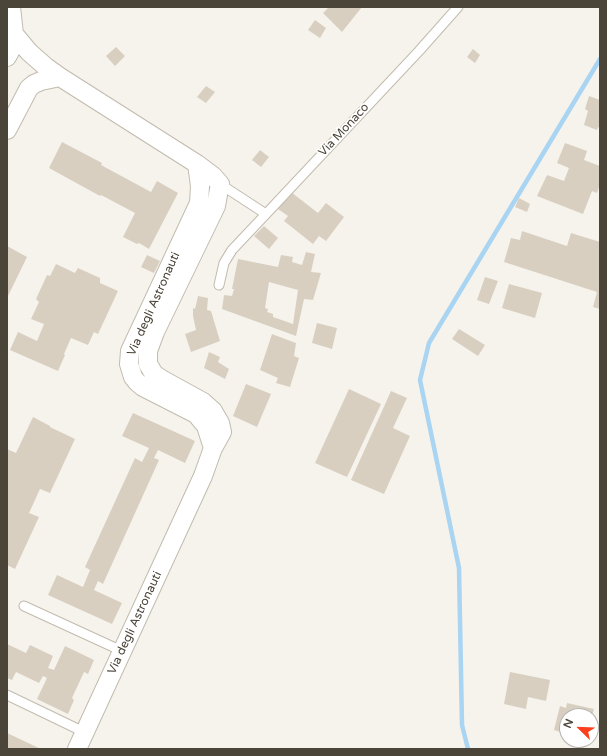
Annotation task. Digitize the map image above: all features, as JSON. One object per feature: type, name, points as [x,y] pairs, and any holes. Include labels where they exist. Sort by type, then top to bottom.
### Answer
[{"type":"street","points":[[7,57],[13,46],[14,34],[11,7]]},
{"type":"street","points":[[14,34],[29,52],[60,77],[197,164],[213,176],[220,184],[216,206],[155,332],[148,351],[148,364],[154,374],[203,402],[213,411],[220,423],[222,432],[213,448]]},
{"type":"street","points":[[10,120],[29,88],[41,81],[60,77]]},
{"type":"street","name":"Via degli Astronauti","points":[[77,749],[203,476],[213,448],[206,426],[196,414],[143,387],[133,377],[128,364],[130,351],[199,203],[200,186],[197,164]]},
{"type":"lane","name":"Via Monaco","points":[[219,285],[224,263],[232,250],[419,51],[458,7]]},
{"type":"lane","points":[[220,184],[266,214]]},
{"type":"lane","points":[[24,606],[122,651]]},
{"type":"lane","points":[[7,695],[84,732]]},
{"type":"building","points":[[329,7],[362,7],[342,32],[323,13]]},
{"type":"building","points":[[315,20],[326,28],[320,38],[308,30]]},
{"type":"building","points":[[116,47],[125,56],[115,66],[106,56]]},
{"type":"building","points":[[473,49],[480,55],[475,63],[467,57]]},
{"type":"building","points":[[206,86],[215,92],[206,103],[197,97]]},
{"type":"building","points":[[589,96],[600,100],[600,128],[598,127],[597,130],[584,125],[588,111],[585,109]]},
{"type":"building","points":[[62,142],[102,163],[101,165],[151,192],[157,181],[178,193],[149,249],[139,243],[137,244],[123,237],[135,213],[49,168]]},
{"type":"building","points":[[565,143],[587,151],[584,160],[600,166],[600,184],[597,193],[592,191],[583,214],[537,196],[547,175],[564,181],[569,168],[557,163]]},
{"type":"building","points":[[260,150],[269,157],[261,167],[252,160]]},
{"type":"building","points":[[291,192],[318,213],[326,203],[344,217],[326,241],[319,236],[313,244],[284,221],[288,216],[278,209]]},
{"type":"building","points":[[519,198],[530,204],[527,212],[515,207]]},
{"type":"building","points":[[264,226],[278,238],[269,249],[254,236]]},
{"type":"building","points":[[522,231],[567,246],[571,233],[600,242],[600,309],[593,307],[597,292],[504,262],[511,238],[520,240]]},
{"type":"building","points":[[7,246],[27,257],[7,298]]},
{"type":"building","points":[[306,252],[315,254],[311,272],[321,273],[313,300],[304,299],[296,336],[222,309],[224,295],[232,296],[238,259],[278,267],[281,255],[293,257],[292,262],[302,265]],"holes":[[[269,282],[298,290],[293,324],[273,317],[273,314],[267,312],[268,309],[265,308]]]},
{"type":"building","points":[[147,255],[160,261],[154,273],[141,267]]},
{"type":"building","points":[[56,264],[75,273],[78,268],[100,278],[100,283],[118,291],[98,334],[94,332],[88,345],[71,338],[58,371],[10,350],[18,332],[37,341],[44,324],[31,319],[39,302],[36,299],[47,275],[50,276]]},
{"type":"building","points":[[485,277],[498,281],[489,304],[477,300]]},
{"type":"building","points":[[509,284],[542,293],[535,318],[502,308]]},
{"type":"building","points":[[198,296],[208,298],[207,310],[211,311],[220,341],[191,352],[185,334],[196,330],[193,308],[195,309]]},
{"type":"building","points":[[317,323],[337,328],[332,349],[312,343]]},
{"type":"building","points":[[459,329],[485,345],[478,356],[452,339]]},
{"type":"building","points":[[272,334],[296,343],[294,356],[299,358],[290,387],[276,383],[278,378],[260,370]]},
{"type":"building","points":[[209,352],[220,357],[218,362],[229,369],[225,379],[204,368]]},
{"type":"building","points":[[246,384],[271,394],[257,427],[233,416]]},
{"type":"building","points":[[349,389],[381,404],[347,477],[315,463]]},
{"type":"building","points":[[391,391],[407,398],[393,428],[410,436],[384,494],[351,480]]},
{"type":"building","points":[[133,413],[195,441],[185,463],[158,450],[154,458],[159,460],[103,584],[98,581],[94,590],[122,603],[112,624],[48,595],[57,575],[83,587],[90,570],[85,567],[135,458],[142,462],[149,448],[122,436]]},
{"type":"building","points":[[33,417],[75,439],[50,493],[40,489],[29,513],[39,517],[15,569],[7,565],[7,449],[16,453]]},
{"type":"building","points":[[7,644],[26,653],[30,645],[53,656],[48,668],[54,670],[65,646],[94,660],[88,674],[84,672],[72,698],[74,700],[68,714],[37,699],[47,678],[43,676],[39,683],[16,672],[12,680],[7,678]]},
{"type":"building","points":[[510,672],[550,680],[546,701],[528,697],[526,709],[504,704]]},
{"type":"building","points":[[567,703],[590,708],[566,708]]},
{"type":"building","points":[[559,710],[559,732],[554,730]]},
{"type":"building","points":[[7,733],[41,749],[7,749]]},
{"type":"waterway","points":[[468,749],[462,725],[459,568],[420,380],[429,343],[600,59]]}]
